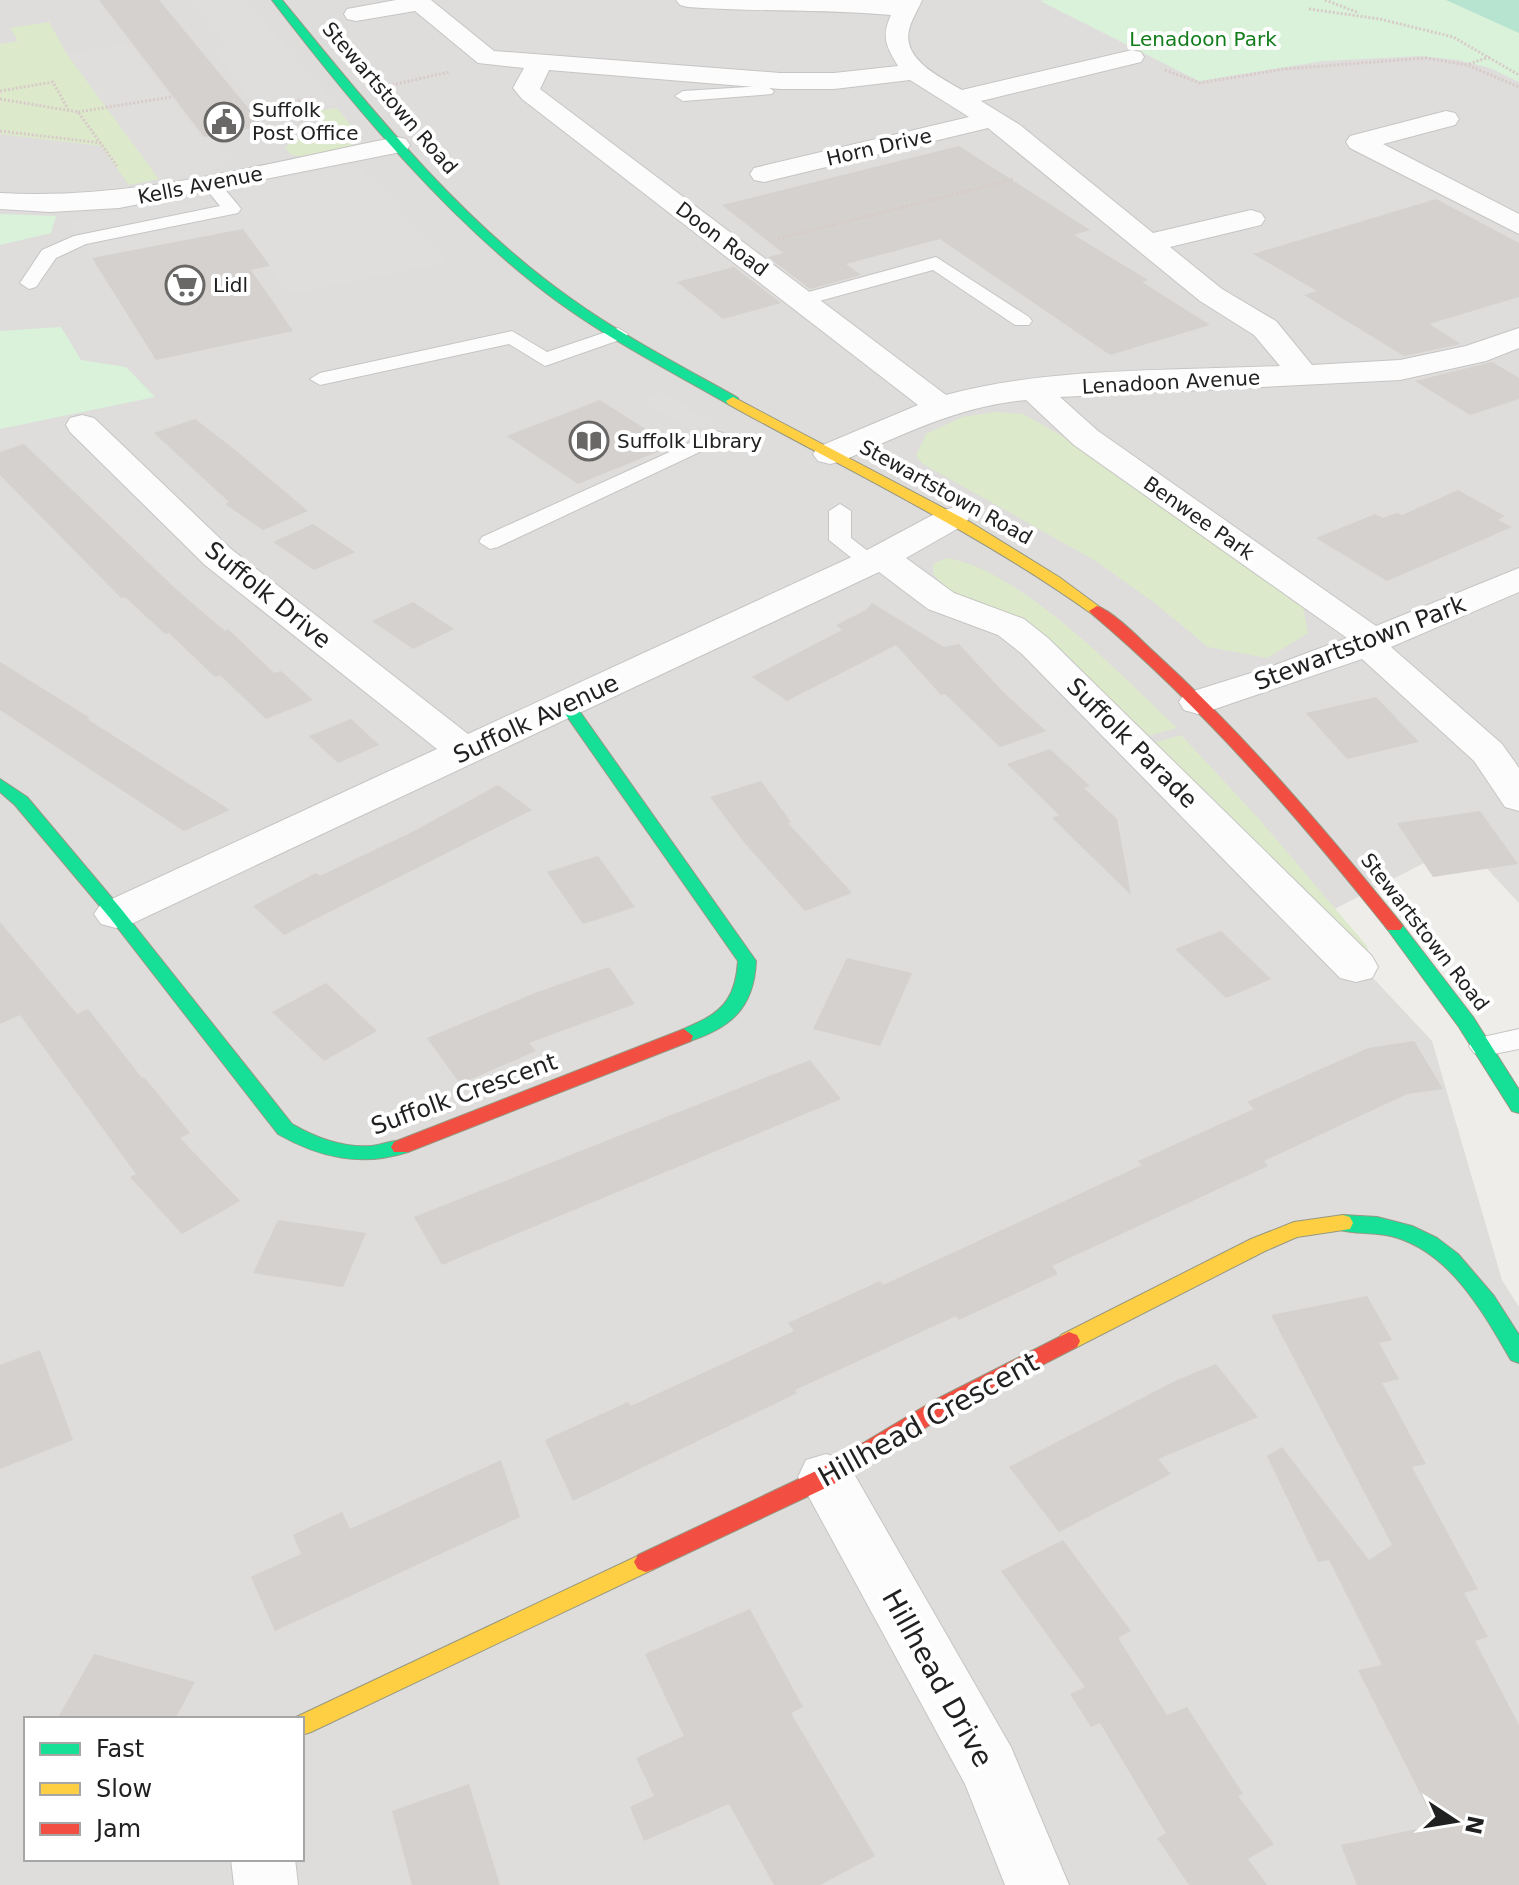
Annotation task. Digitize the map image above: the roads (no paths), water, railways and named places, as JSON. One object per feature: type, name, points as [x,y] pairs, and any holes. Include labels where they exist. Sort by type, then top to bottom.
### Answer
[{"type":"main road","name":"Stewartstown Road","points":[[277,0],[429,180],[544,284],[618,334],[1013,553],[1082,600],[1147,653],[1198,702],[1342,861],[1416,953],[1484,1046],[1519,1106]]},
{"type":"main road","name":"Suffolk Crescent","points":[[0,784],[21,801],[116,914],[285,1129],[310,1146],[335,1154],[367,1154],[396,1149],[709,1026],[734,1010],[748,988],[747,961],[567,705]]},
{"type":"main road","name":"Hillhead Crescent","points":[[304,1723],[826,1477],[943,1406],[1258,1245],[1299,1229],[1372,1223],[1415,1233],[1447,1254],[1472,1279],[1519,1354]]},
{"type":"street","points":[[356,14],[420,3],[487,58],[718,85],[812,82],[914,72],[897,43],[896,32],[908,4],[746,4],[688,0]]},
{"type":"street","points":[[959,99],[1132,57]]},
{"type":"street","name":"Doon Road","points":[[540,63],[528,80],[526,88],[531,94],[941,407]]},
{"type":"street","name":"Horn Drive","points":[[914,72],[993,119],[1211,295],[1265,328],[1304,376]]},
{"type":"street","name":"Horn Drive","points":[[764,174],[993,119]]},
{"type":"street","points":[[1446,119],[1359,142],[1519,225]]},
{"type":"street","name":"Kells Avenue","points":[[0,201],[85,203],[138,196],[397,145]]},
{"type":"street","points":[[1148,243],[1251,219]]},
{"type":"street","name":"Lenadoon Avenue","points":[[830,454],[941,407],[987,394],[1400,370],[1475,354],[1519,337]]},
{"type":"street","name":"Benwee Park","points":[[1032,389],[1086,438],[1360,630],[1368,643],[1488,753],[1519,798]]},
{"type":"street","name":"Suffolk Drive","points":[[82,425],[218,557],[466,752]]},
{"type":"street","name":"Suffolk Avenue","points":[[116,914],[876,559],[952,518]]},
{"type":"street","name":"Suffolk Parade","points":[[876,559],[941,601],[1011,627],[1035,646],[1356,967]]},
{"type":"street","name":"Stewartstown Park","points":[[1198,702],[1241,690],[1368,643],[1519,579]]},
{"type":"street","name":"Hillhead Drive","points":[[826,1477],[989,1767],[1037,1885]]},
{"type":"street","points":[[263,1861],[266,1885]]},
{"type":"lane","points":[[683,96],[718,85],[766,91]]},
{"type":"lane","points":[[29,283],[49,254],[81,240],[232,209],[210,183]]},
{"type":"lane","points":[[801,300],[936,263],[1022,321]]},
{"type":"lane","points":[[320,379],[512,337],[545,360],[618,334]]},
{"type":"lane","points":[[490,542],[716,437]]},
{"type":"lane","points":[[840,511],[840,540],[876,559]]},
{"type":"lane","points":[[1484,1046],[1519,1039]]},
{"type":"place","name":"Suffolk Post Office","points":[[224,122]]},
{"type":"place","name":"Lidl","points":[[185,285]]},
{"type":"place","name":"Suffolk LIbrary","points":[[589,441]]},
{"type":"park label","name":"Lenadoon Park","points":[[1203,39]]}]
